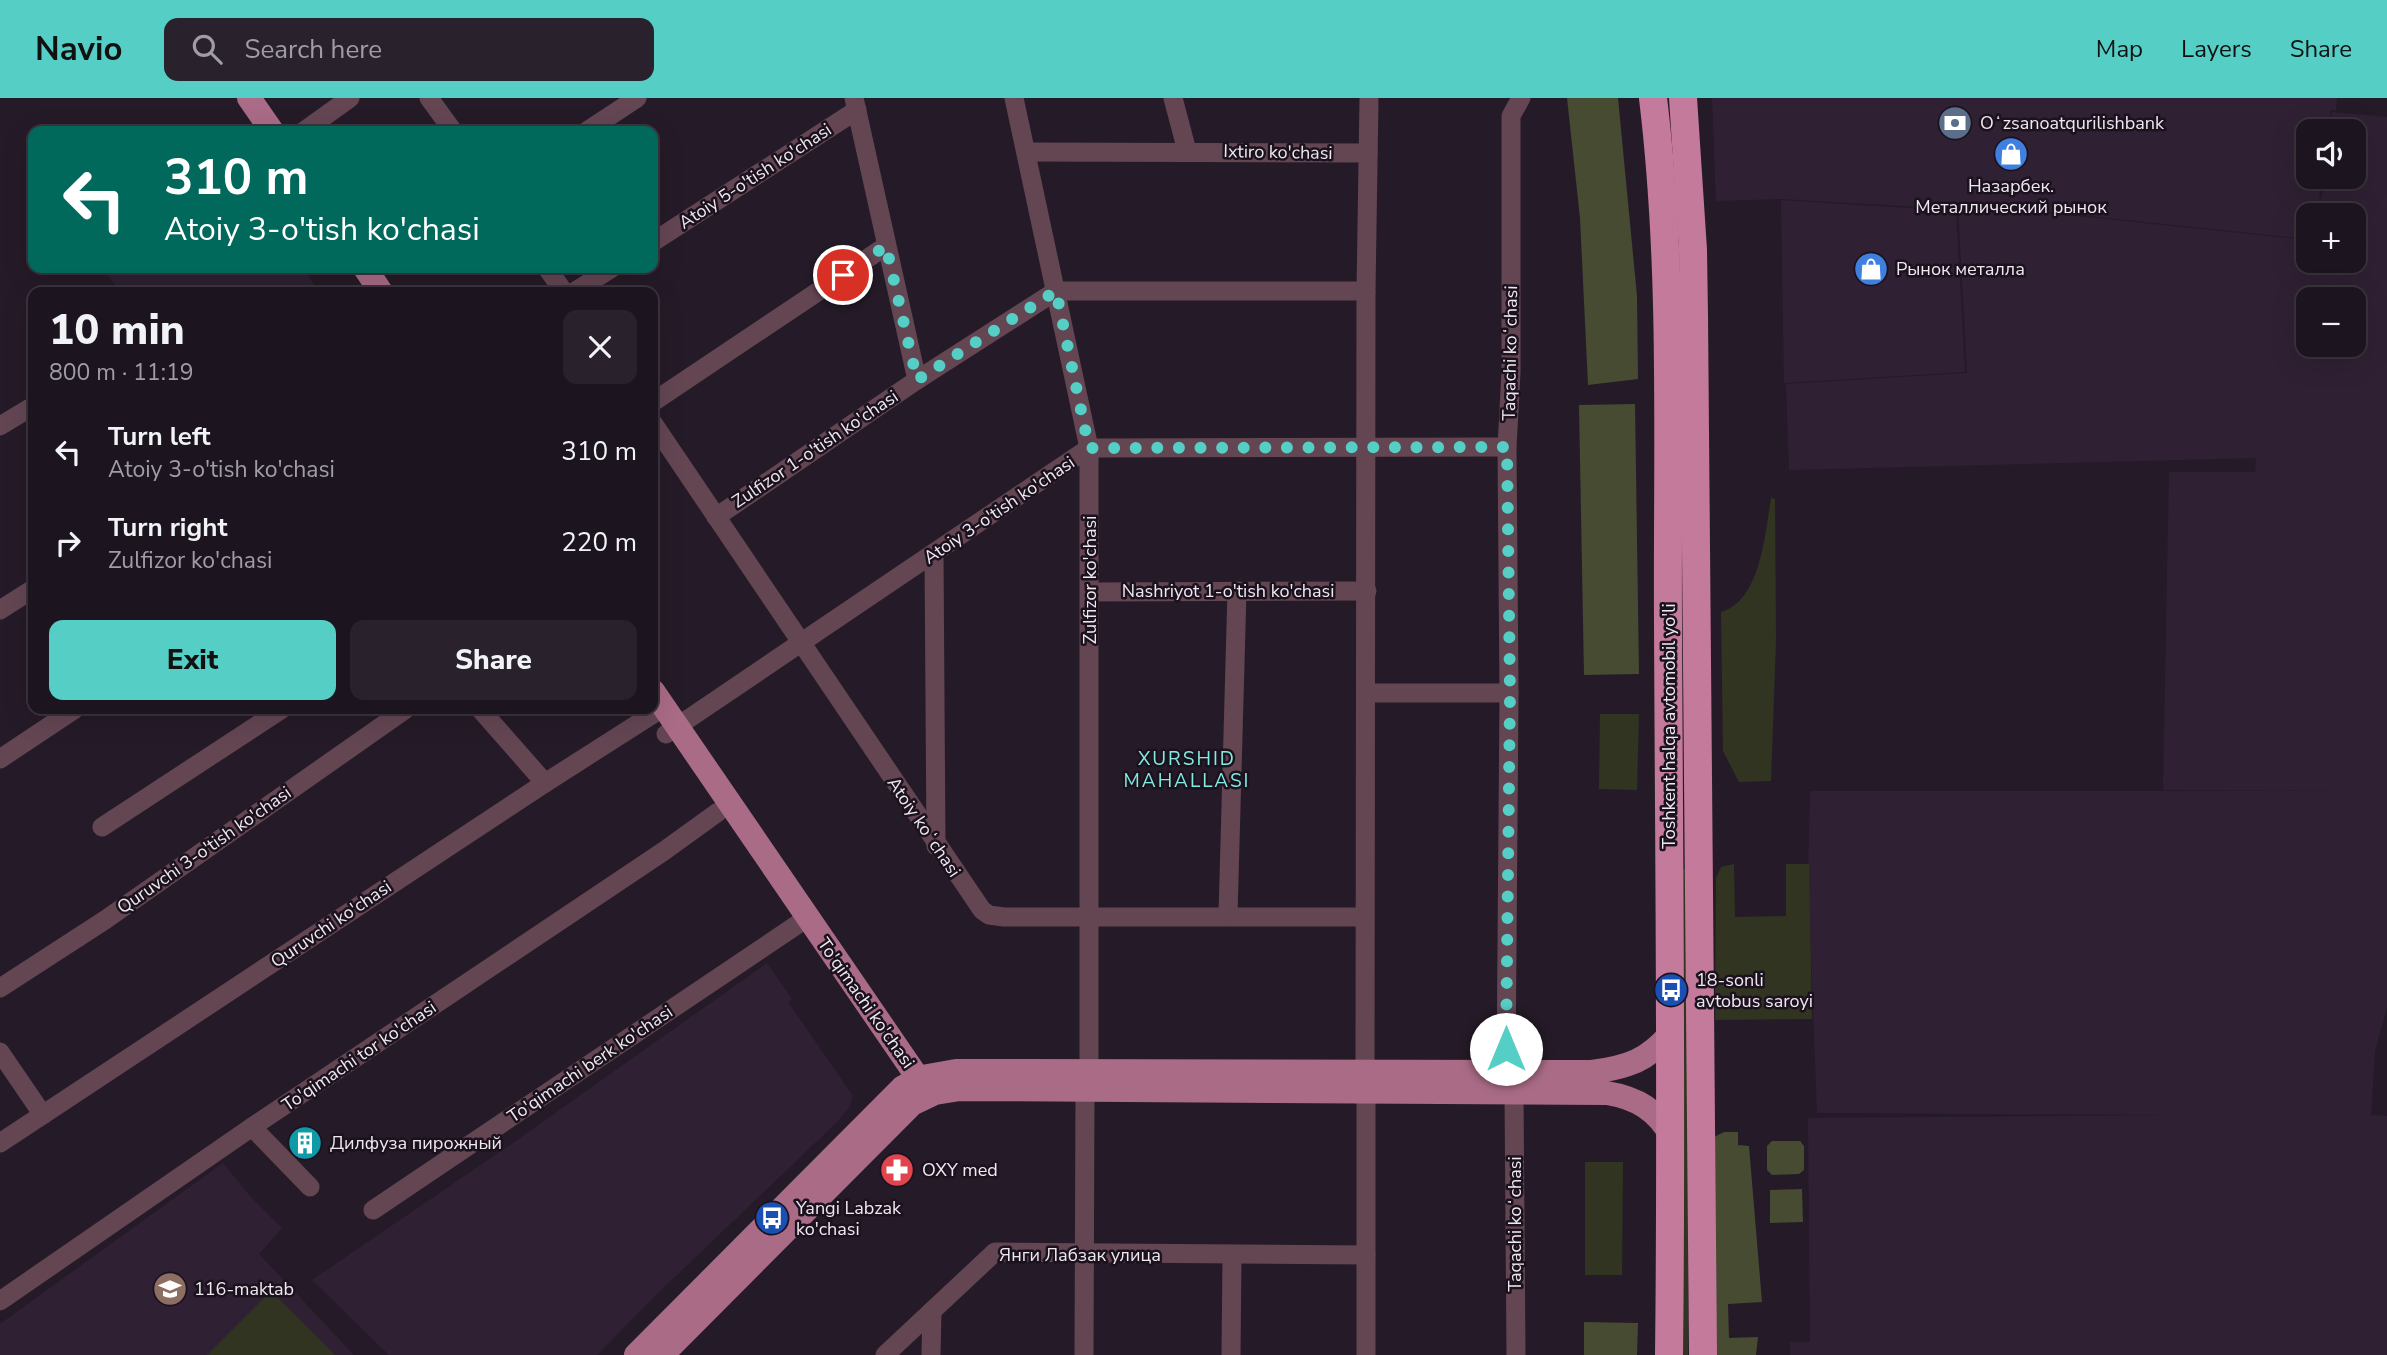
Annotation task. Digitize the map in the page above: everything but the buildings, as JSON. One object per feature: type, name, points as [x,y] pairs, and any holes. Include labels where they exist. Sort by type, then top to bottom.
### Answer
[{"type":"highway","name":"Toshkent halqa avtomobil yo'li","points":[[1653,98],[1665,243],[1672,1137],[1670,1355]]},
{"type":"highway","name":"Toshkent halqa avtomobil yo'li","points":[[1683,98],[1693,276],[1703,1355]]},
{"type":"highway","points":[[1670,849],[1700,848]]},
{"type":"main road","points":[[236,98],[255,126]]},
{"type":"main road","points":[[249,98],[269,126]]},
{"type":"main road","name":"To'qimachi ko'chasi","points":[[660,713],[719,812],[801,922]]},
{"type":"main road","name":"To'qimachi ko'chasi","points":[[660,713],[801,922],[883,1057],[915,1087]]},
{"type":"main road","points":[[1576,1082],[1636,1062],[1659,1047],[1671,1032]]},
{"type":"main road","points":[[636,1355],[915,1087],[948,1090],[1087,1080],[1576,1082],[1641,1102],[1657,1115],[1672,1137]]},
{"type":"main road","points":[[662,1355],[912,1104],[915,1087]]},
{"type":"street","points":[[311,126],[350,98]]},
{"type":"street","points":[[429,98],[449,126]]},
{"type":"street","points":[[595,126],[637,98]]},
{"type":"street","name":"Zulfizor ko'chasi","points":[[1014,98],[1089,448],[1089,916],[1084,1355]]},
{"type":"street","points":[[1173,98],[1187,151]]},
{"type":"street","points":[[1366,1355],[1366,291],[1369,98]]},
{"type":"street","name":"Taqachi koʻchasi","points":[[1516,1355],[1510,1082],[1507,447],[1511,372],[1511,116],[1521,98]]},
{"type":"street","points":[[856,104],[917,380]]},
{"type":"street","name":"Atoiy 5-o'tish ko'chasi","points":[[658,239],[856,104]]},
{"type":"street","name":"Ixtiro ko'chasi","points":[[1026,152],[1368,153]]},
{"type":"street","points":[[658,399],[886,246]]},
{"type":"street","points":[[582,287],[604,273]]},
{"type":"street","points":[[1056,291],[1366,291]]},
{"type":"street","name":"Zulfizor 1-o'tish ko'chasi","points":[[716,517],[917,380],[1056,291]]},
{"type":"street","points":[[0,426],[28,409]]},
{"type":"street","name":"Atoiy koʻchasi","points":[[658,430],[936,846],[976,904],[989,915],[1365,917]]},
{"type":"street","name":"Atoiy 3-o'tish ko'chasi","points":[[660,713],[802,642],[1089,448],[1507,447]]},
{"type":"street","points":[[934,554],[936,846]]},
{"type":"street","points":[[1228,915],[1237,591]]},
{"type":"street","name":"Nashriyot 1-o'tish ko'chasi","points":[[1090,592],[1367,591]]},
{"type":"street","points":[[0,610],[28,592]]},
{"type":"street","points":[[1366,694],[1510,693]]},
{"type":"street","name":"Quruvchi ko'chasi","points":[[0,1143],[545,783],[660,713]]},
{"type":"street","points":[[0,759],[68,714]]},
{"type":"street","points":[[102,827],[274,714]]},
{"type":"street","name":"Quruvchi 3-o'tish ko'chasi","points":[[0,988],[105,920],[399,714]]},
{"type":"street","points":[[484,714],[545,783]]},
{"type":"street","name":"To'qimachi tor ko'chasi","points":[[0,1301],[252,1127],[719,812]]},
{"type":"street","name":"To'qimachi berk ko'chasi","points":[[373,1210],[801,922]]},
{"type":"street","points":[[0,1052],[43,1115]]},
{"type":"street","points":[[252,1127],[310,1187]]},
{"type":"street","name":"Янги Лабзак улица","points":[[885,1355],[995,1252],[1366,1255]]},
{"type":"street","points":[[1231,1355],[1232,1255]]},
{"type":"street","points":[[931,1355],[932,1311]]},
{"type":"shaded area","name":"Назарбек. Металлический рынок","points":[[1712,98],[2337,98],[2336,110],[2331,110],[2330,119],[2296,119],[2296,189],[2320,189],[2319,203],[2296,203],[2296,238],[1957,202],[1954,209],[1782,199],[1716,201]]},
{"type":"shaded area","points":[[2332,112],[2387,117],[2387,1008],[2375,1051],[2371,1115],[2387,1116],[2387,1355],[1790,1355],[1790,1342],[1810,1342],[1808,1118],[2172,1115],[1817,1113],[1808,876],[1810,791],[2360,791],[2163,790],[2169,472],[2255,472],[2256,458],[1789,470],[1786,384],[1967,373],[1958,204],[2296,239],[2296,273],[2366,273],[2366,203],[2321,203],[2322,189],[2366,189],[2366,119],[2331,119]]},
{"type":"shaded area","name":"Рынок металла","points":[[1781,200],[1956,211],[1965,372],[1784,383]]},
{"type":"shaded area","points":[[106,273],[306,273],[316,287],[117,287]]},
{"type":"shaded area","points":[[767,963],[792,999],[788,1002],[853,1096],[850,1106],[839,1120],[597,1355],[389,1355],[312,1280],[513,1143]]},
{"type":"shaded area","name":"116-maktab","points":[[223,1163],[249,1195],[282,1228],[259,1254],[354,1355],[0,1355],[0,1324]]},
{"type":"green space","points":[[1567,98],[1618,98],[1637,296],[1638,379],[1588,385],[1580,218]]},
{"type":"green space","points":[[1635,404],[1639,674],[1584,675],[1579,405]]},
{"type":"green space","points":[[1771,498],[1775,499],[1776,640],[1771,781],[1739,782],[1723,751],[1721,612],[1734,605],[1745,594],[1753,580],[1763,547]]},
{"type":"green space","points":[[1600,714],[1639,714],[1637,790],[1599,789]]},
{"type":"green space","points":[[1734,864],[1735,917],[1786,916],[1786,864],[1809,864],[1812,1019],[1715,1020],[1716,878],[1721,867]]},
{"type":"green space","points":[[1682,869],[1689,869],[1688,1355],[1681,1355]]},
{"type":"green space","points":[[1724,1132],[1738,1132],[1738,1145],[1749,1146],[1762,1302],[1728,1304],[1729,1338],[1758,1337],[1756,1355],[1711,1355],[1714,1137]]},
{"type":"green space","points":[[1772,1141],[1800,1141],[1804,1146],[1804,1170],[1799,1174],[1772,1175],[1767,1170],[1767,1146]]},
{"type":"green space","points":[[1585,1162],[1623,1162],[1622,1275],[1585,1275]]},
{"type":"green space","points":[[1802,1189],[1803,1222],[1770,1223],[1770,1190]]},
{"type":"green space","points":[[271,1291],[335,1355],[207,1355]]},
{"type":"green space","points":[[1584,1322],[1638,1323],[1637,1355],[1584,1355]]},
{"type":"place","name":"Oʻzsanoatqurilishbank","points":[[1955,123]]},
{"type":"place","name":"Назарбек. Металлический рынок","points":[[2011,154]]},
{"type":"place","name":"Рынок металла","points":[[1871,269]]},
{"type":"place","name":"18-sonli avtobus saroyi","points":[[1671,990]]},
{"type":"place","name":"Дилфуза пирожный","points":[[305,1143]]},
{"type":"place","name":"OXY med","points":[[897,1170]]},
{"type":"place","name":"Yangi Labzak ko'chasi","points":[[772,1218]]},
{"type":"place","name":"116-maktab","points":[[170,1289]]},
{"type":"district","name":"XURSHID MAHALLASI","points":[[1187,769]]},
{"type":"route","points":[[843,275],[886,246],[917,380],[1056,291],[1089,448],[1507,447],[1510,693],[1506,1049]]}]
